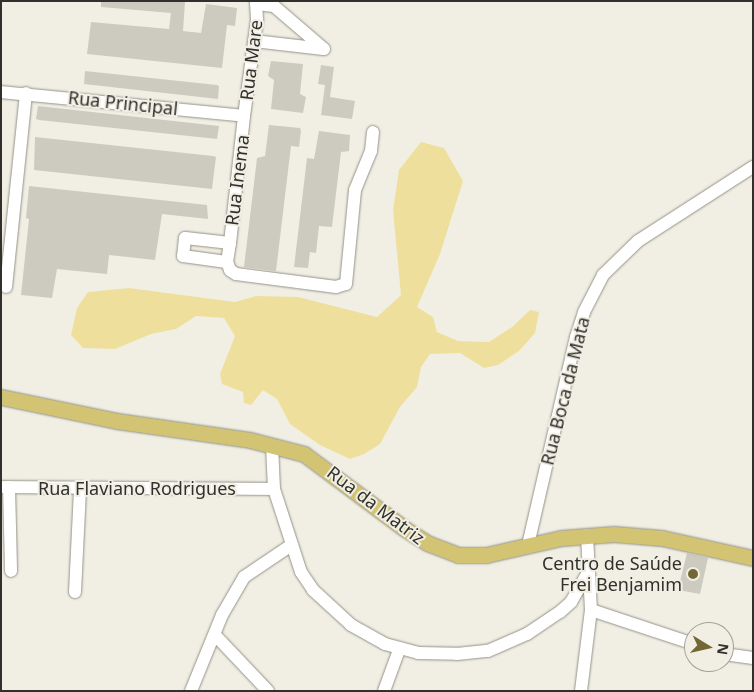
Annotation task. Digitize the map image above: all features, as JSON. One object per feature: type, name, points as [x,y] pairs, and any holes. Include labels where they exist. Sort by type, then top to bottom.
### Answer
[{"type":"main road","name":"Rua da Matriz","points":[[1,397],[82,415],[272,445],[319,462],[405,529],[444,551],[472,556],[587,536],[662,538],[753,558]]},
{"type":"street","name":"Rua Mare","points":[[244,116],[254,41],[256,3]]},
{"type":"street","points":[[254,41],[324,49],[274,6],[256,3]]},
{"type":"street","name":"Rua Principal","points":[[1,92],[244,116]]},
{"type":"street","points":[[6,287],[26,93]]},
{"type":"street","name":"Rua Inema","points":[[230,243],[185,238],[183,256],[227,262],[230,243],[244,116]]},
{"type":"street","points":[[227,262],[230,270],[236,274],[336,287],[346,284],[355,190],[369,159],[373,132]]},
{"type":"street","name":"Rua Boca da Mata","points":[[528,545],[576,337],[584,312],[603,275],[638,241],[753,167]]},
{"type":"street","points":[[272,445],[274,489],[290,546],[301,572],[330,608],[351,625],[399,650],[457,654],[488,650],[507,644],[560,612],[571,602],[588,573]]},
{"type":"street","points":[[5,487],[11,571]]},
{"type":"street","name":"Rua Flaviano Rodrigues","points":[[5,487],[80,490],[274,489]]},
{"type":"street","points":[[75,592],[80,490]]},
{"type":"street","points":[[581,691],[591,610],[587,536]]},
{"type":"street","points":[[191,691],[215,634],[244,578],[290,546]]},
{"type":"street","points":[[591,610],[684,641]]},
{"type":"street","points":[[215,634],[268,691]]},
{"type":"street","points":[[384,691],[399,650]]},
{"type":"street","points":[[734,655],[753,658]]},
{"type":"shaded area","points":[[421,142],[444,148],[463,181],[440,254],[417,307],[433,317],[437,332],[458,341],[489,342],[512,327],[530,310],[539,312],[535,333],[519,351],[498,365],[484,368],[460,353],[430,354],[421,367],[417,387],[400,407],[380,444],[364,454],[350,459],[320,445],[290,424],[277,399],[263,390],[251,405],[244,403],[243,392],[222,384],[220,374],[235,336],[224,318],[196,316],[176,329],[151,334],[115,349],[83,348],[71,335],[77,308],[88,292],[129,288],[235,302],[256,296],[298,297],[377,317],[401,295],[393,210],[399,170]]},
{"type":"building","points":[[101,1],[185,2],[183,31],[201,33],[206,4],[237,8],[235,26],[227,25],[222,68],[87,54],[91,22],[169,29],[171,13],[101,7]]},
{"type":"building","points":[[271,61],[303,64],[300,94],[306,97],[303,113],[271,109],[274,80],[268,76]]},
{"type":"building","points":[[321,65],[334,67],[330,97],[355,101],[352,119],[321,115],[325,85],[318,84]]},
{"type":"building","points":[[85,71],[217,85],[219,86],[218,99],[84,84]]},
{"type":"building","points":[[38,106],[219,126],[217,139],[39,120],[36,119]]},
{"type":"building","points":[[269,125],[300,128],[301,131],[299,147],[291,146],[276,271],[244,267],[257,158],[265,156]]},
{"type":"building","points":[[319,131],[350,135],[349,151],[341,152],[332,227],[319,226],[316,253],[310,252],[308,268],[294,267],[307,158],[314,159]]},
{"type":"building","points":[[35,137],[213,156],[216,157],[212,189],[34,170]]},
{"type":"building","points":[[29,186],[207,205],[208,219],[162,214],[155,260],[109,255],[107,274],[57,269],[52,298],[21,295],[29,219],[26,218]]},
{"type":"building","name":"Centro de Saúde Frei Benjamim","points":[[687,553],[708,558],[700,594],[678,590]]},
{"type":"place","name":"Centro de Saúde Frei Benjamim","points":[[693,574]]}]
